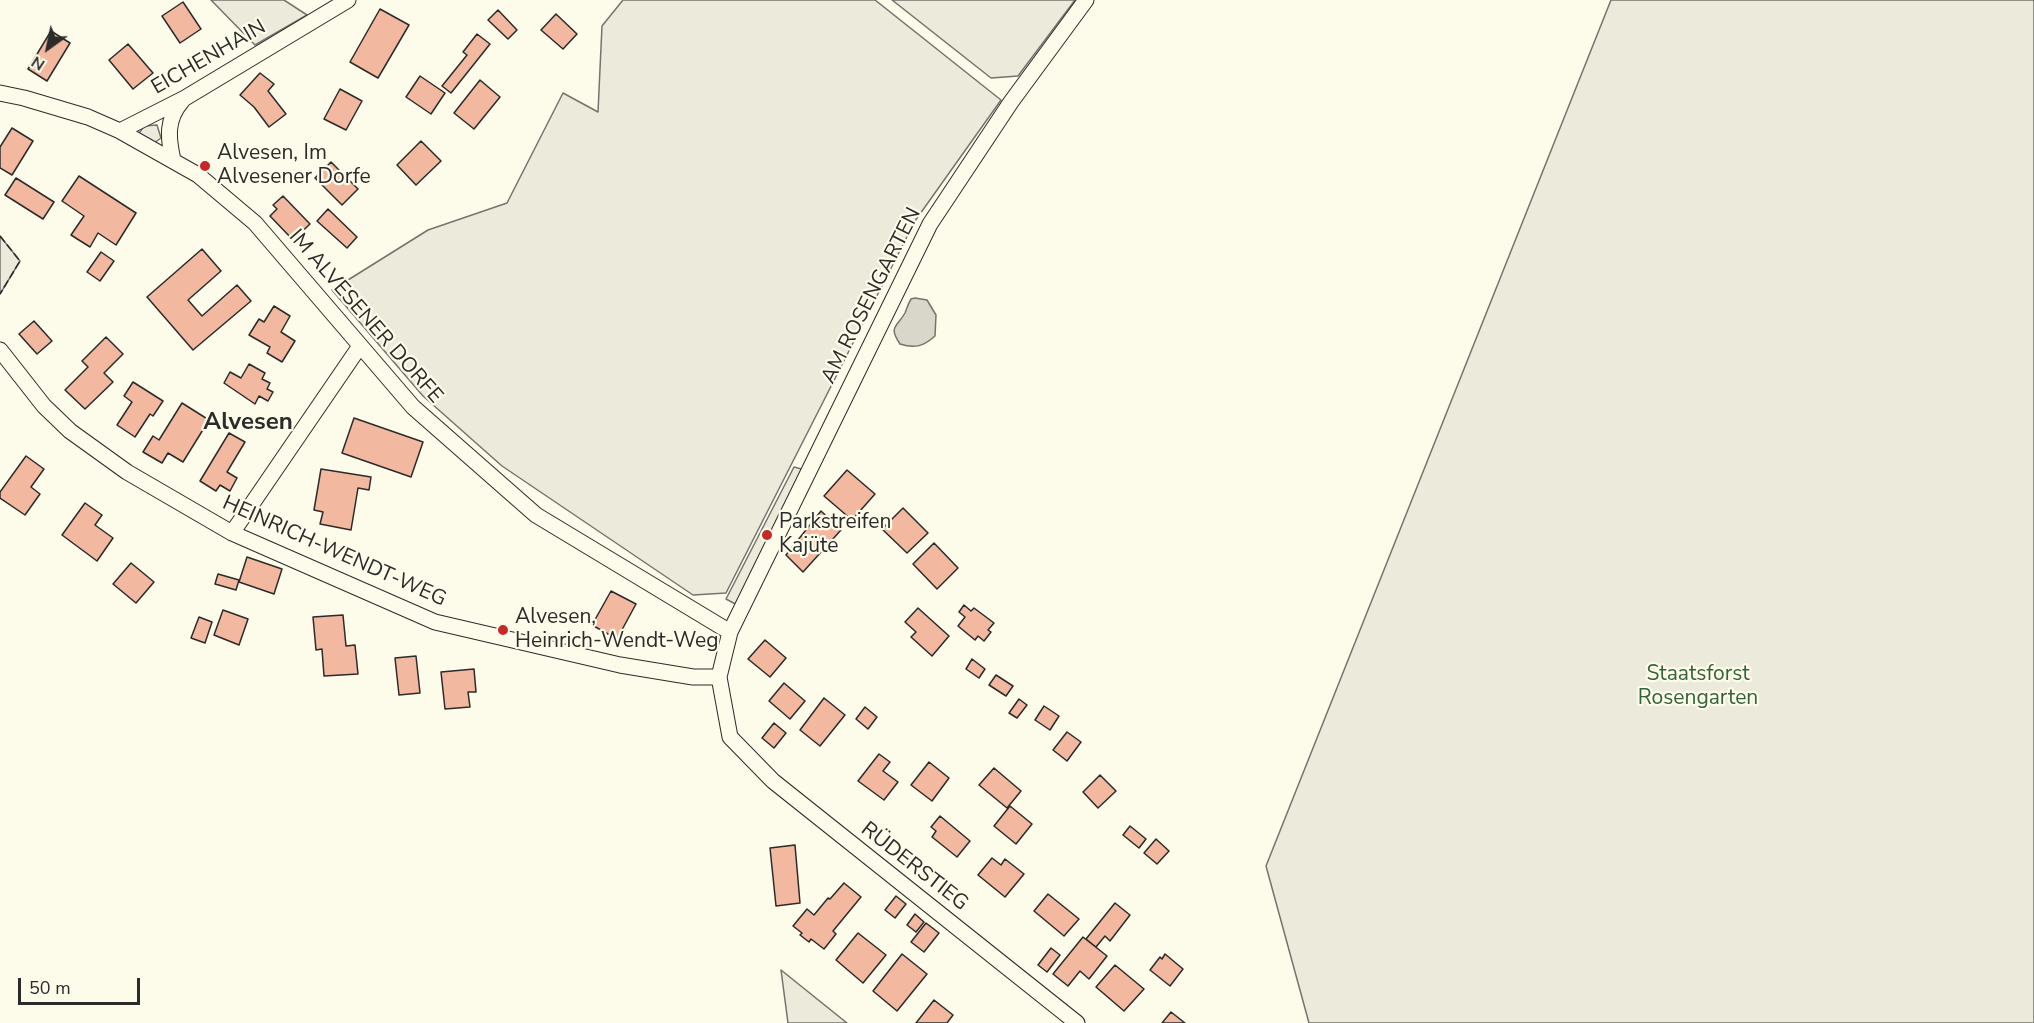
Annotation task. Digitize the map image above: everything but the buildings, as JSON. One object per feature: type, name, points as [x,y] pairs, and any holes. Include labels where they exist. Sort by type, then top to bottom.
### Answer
[{"type":"street","name":"EICHENHAIN","points":[[120,131],[185,98],[348,0]]},
{"type":"street","name":"AM ROSENGARTEN","points":[[730,632],[930,224],[1011,102],[1086,0]]},
{"type":"street","name":"IM ALVESENER DORFE","points":[[0,93],[88,117],[120,131],[198,175],[255,223],[413,407],[536,515],[730,632]]},
{"type":"street","points":[[173,160],[169,135],[170,119],[174,110],[185,98]]},
{"type":"street","points":[[232,533],[360,346]]},
{"type":"street","name":"HEINRICH-WENDT-WEG","points":[[0,350],[44,406],[70,431],[128,472],[232,533],[435,622],[620,664],[693,677],[719,677]]},
{"type":"street","points":[[719,677],[730,632]]},
{"type":"street","name":"RÜDERSTIEG","points":[[719,677],[730,737],[773,781],[1077,1023]]},
{"type":"green space","points":[[211,0],[284,0],[307,15],[255,45]]},
{"type":"green space","points":[[623,0],[875,0],[1001,100],[915,221],[726,593],[693,595],[502,466],[423,396],[332,290],[428,230],[507,203],[563,93],[598,112],[602,26]]},
{"type":"green space","points":[[892,0],[1075,0],[1018,76],[991,78]]},
{"type":"green space","name":"Staatsforst Rosengarten","points":[[1611,0],[2034,0],[2034,1023],[1309,1023],[1266,866]]},
{"type":"green space","points":[[157,125],[161,138],[154,143],[138,135],[144,126]]},
{"type":"green space","points":[[0,236],[20,261],[0,294]]},
{"type":"green space","points":[[781,970],[847,1023],[788,1023]]},
{"type":"shaded area","points":[[911,299],[927,300],[936,315],[935,336],[915,346],[900,344],[894,330]]},
{"type":"shaded area","name":"Parkstreifen Kajüte","points":[[794,467],[805,470],[739,606],[726,599]]},
{"type":"fence","points":[[0,236],[20,261],[0,294]]},
{"type":"place","name":"Alvesen, Im Alvesener Dorfe","points":[[205,166]]},
{"type":"place","name":"Parkstreifen Kajüte","points":[[767,535]]},
{"type":"place","name":"Alvesen, Heinrich-Wendt-Weg","points":[[503,630]]},
{"type":"district","name":"Alvesen","points":[[248,423]]}]
